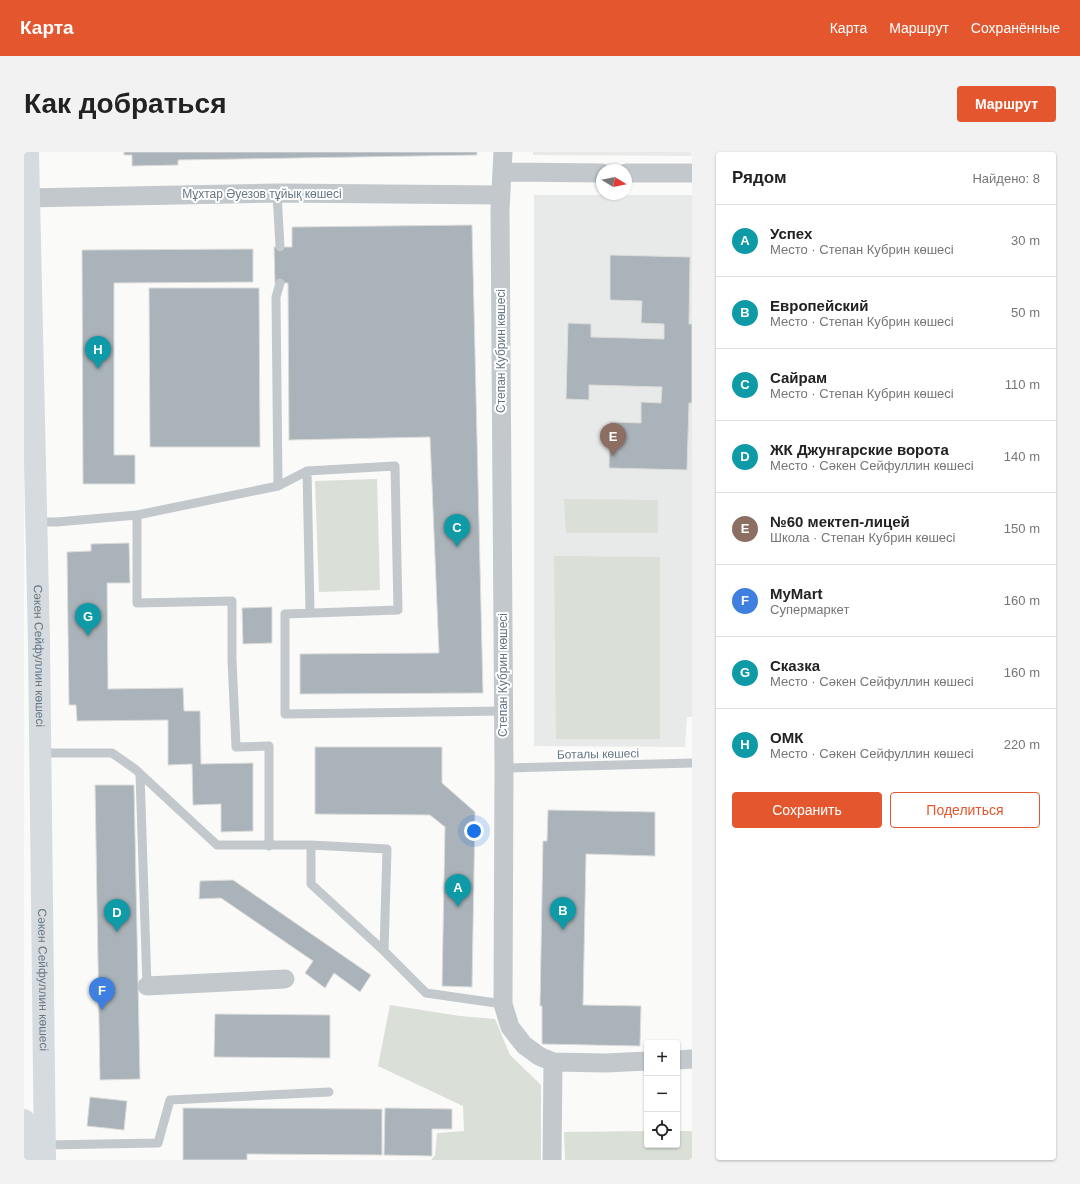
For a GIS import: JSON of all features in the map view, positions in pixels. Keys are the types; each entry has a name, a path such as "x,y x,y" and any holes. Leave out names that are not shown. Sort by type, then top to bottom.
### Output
{"main road":[{"name":"Сәкен Сейфуллин көшесі","path":"28,152 26,198 37,522 45,1153"},
{"path":"24,1120 25,1160"}],"street":[{"name":"Степан Кубрин көшесі","path":"503,152 500,195 504,768 503,1004 510,1027 524,1045 539,1056 553,1062 644,1061"},
{"path":"502,172 596,173"},
{"path":"632,173 692,173"},
{"name":"Мұхтар Әуезов тұйық көшесі","path":"26,198 277,193 500,195"},
{"path":"147,986 285,979"},
{"path":"680,1060 692,1059"},
{"path":"552,1160 553,1062"}],"lane":[{"path":"277,193 280,247"},
{"path":"278,486 276,297 280,283"},
{"path":"37,522 57,522 137,515 278,486 307,471 395,466 398,610 285,614 285,714 503,711"},
{"path":"307,471 310,613"},
{"path":"137,515 137,603 232,601 232,660 236,747 269,746 269,846"},
{"path":"40,753 112,753 140,774 217,845 311,845 387,849 384,951"},
{"name":"Боталы көшесі","path":"504,768 692,763"},
{"path":"140,774 147,986"},
{"path":"311,845 311,884 384,951 426,993 503,1004"},
{"path":"45,1153 158,1143 170,1100 329,1092"}],"shaded area":[{"path":"533,152 692,152 692,156 533,155"},
{"path":"534,195 596,195 596,200 632,200 632,195 692,195 692,717 687,717 685,747 534,746"},
{"path":"377,479 380,590 319,592 315,481"},
{"path":"564,499 658,500 658,533 566,533"},
{"path":"554,556 660,557 660,739 556,739"},
{"path":"390,1005 460,1016 495,1019 510,1055 541,1085 541,1160 431,1160 435,1155 437,1133 464,1131 463,1106 378,1066"},
{"path":"644,1131 644,1148 680,1148 680,1131 692,1131 692,1160 565,1160 564,1132"}],"building":[{"path":"124,152 477,152 477,155 178,160 178,165 132,166 132,155 124,155"},
{"path":"472,225 483,693 300,694 300,654 439,653 430,437 289,440 288,283 275,283 274,247 292,247 292,227"},
{"path":"253,249 253,282 114,283 114,455 135,455 135,484 83,484 82,250"},
{"path":"610,255 690,257 689,324 692,324 692,403 689,403 687,470 609,468 610,422 641,423 641,402 661,403 662,387 589,385 589,400 566,399 568,323 591,324 591,337 664,339 664,324 641,323 642,301 610,300"},
{"path":"149,288 259,288 260,447 150,447"},
{"path":"129,543 130,583 107,583 108,689 183,688 184,711 200,711 201,764 253,763 253,831 221,832 221,804 193,805 192,764 168,765 168,720 77,721 76,705 69,705 67,552 91,551 91,544"},
{"path":"272,607 272,643 243,644 242,608"},
{"path":"315,747 442,747 442,783 475,812 472,987 442,986 445,827 430,815 315,814"},
{"path":"95,785 134,785 140,1079 100,1080"},
{"path":"548,810 655,812 655,856 586,854 583,1005 641,1006 640,1046 542,1044 542,1006 540,1006 543,841 547,841"},
{"path":"233,880 371,975 360,992 334,973 325,988 305,973 313,961 221,898 199,899 200,881"},
{"path":"215,1014 330,1015 330,1058 214,1057"},
{"path":"90,1097 127,1101 124,1130 87,1126"},
{"path":"183,1108 382,1109 382,1155 247,1154 247,1160 183,1160"},
{"path":"385,1108 452,1109 452,1129 432,1129 432,1156 384,1155"}],"place":[{"name":"ОМК","path":"98,369"},
{"name":"№60 мектеп-лицей","path":"613,456"},
{"name":"Сайрам","path":"457,547"},
{"name":"Сказка","path":"88,636"},
{"name":"Успех","path":"458,907"},
{"name":"Европейский","path":"563,930"},
{"name":"ЖК Джунгарские ворота","path":"117,932"},
{"name":"MyMart","path":"102,1010"}]}
